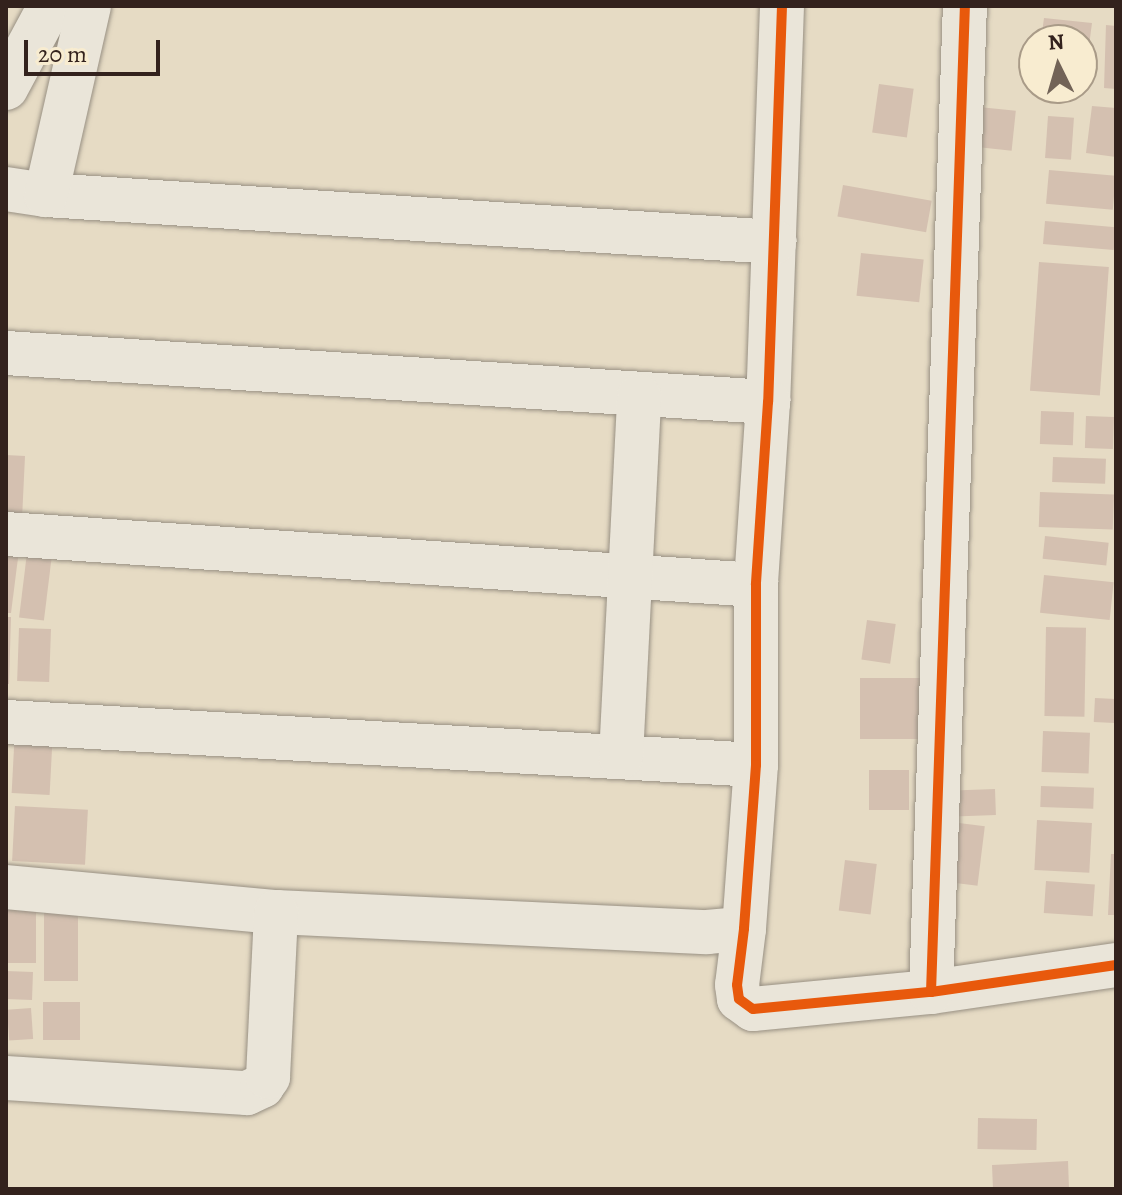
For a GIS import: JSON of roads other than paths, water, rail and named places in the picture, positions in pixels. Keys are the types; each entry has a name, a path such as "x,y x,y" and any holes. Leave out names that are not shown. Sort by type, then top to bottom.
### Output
{"street":[{"path":"6,88 50,6"},
{"path":"89,6 26,192 774,242"},
{"path":"782,6 768,402 756,585 756,765 737,985 739,999 753,1009 931,992 1116,965"},
{"path":"931,992 965,6"},
{"path":"6,353 768,402"},
{"path":"621,757 639,396"},
{"path":"6,534 756,585"},
{"path":"6,722 756,765"},
{"path":"6,887 276,912 707,932 744,929"},
{"path":"6,1078 247,1093 262,1086 268,1077 276,912"}]}
